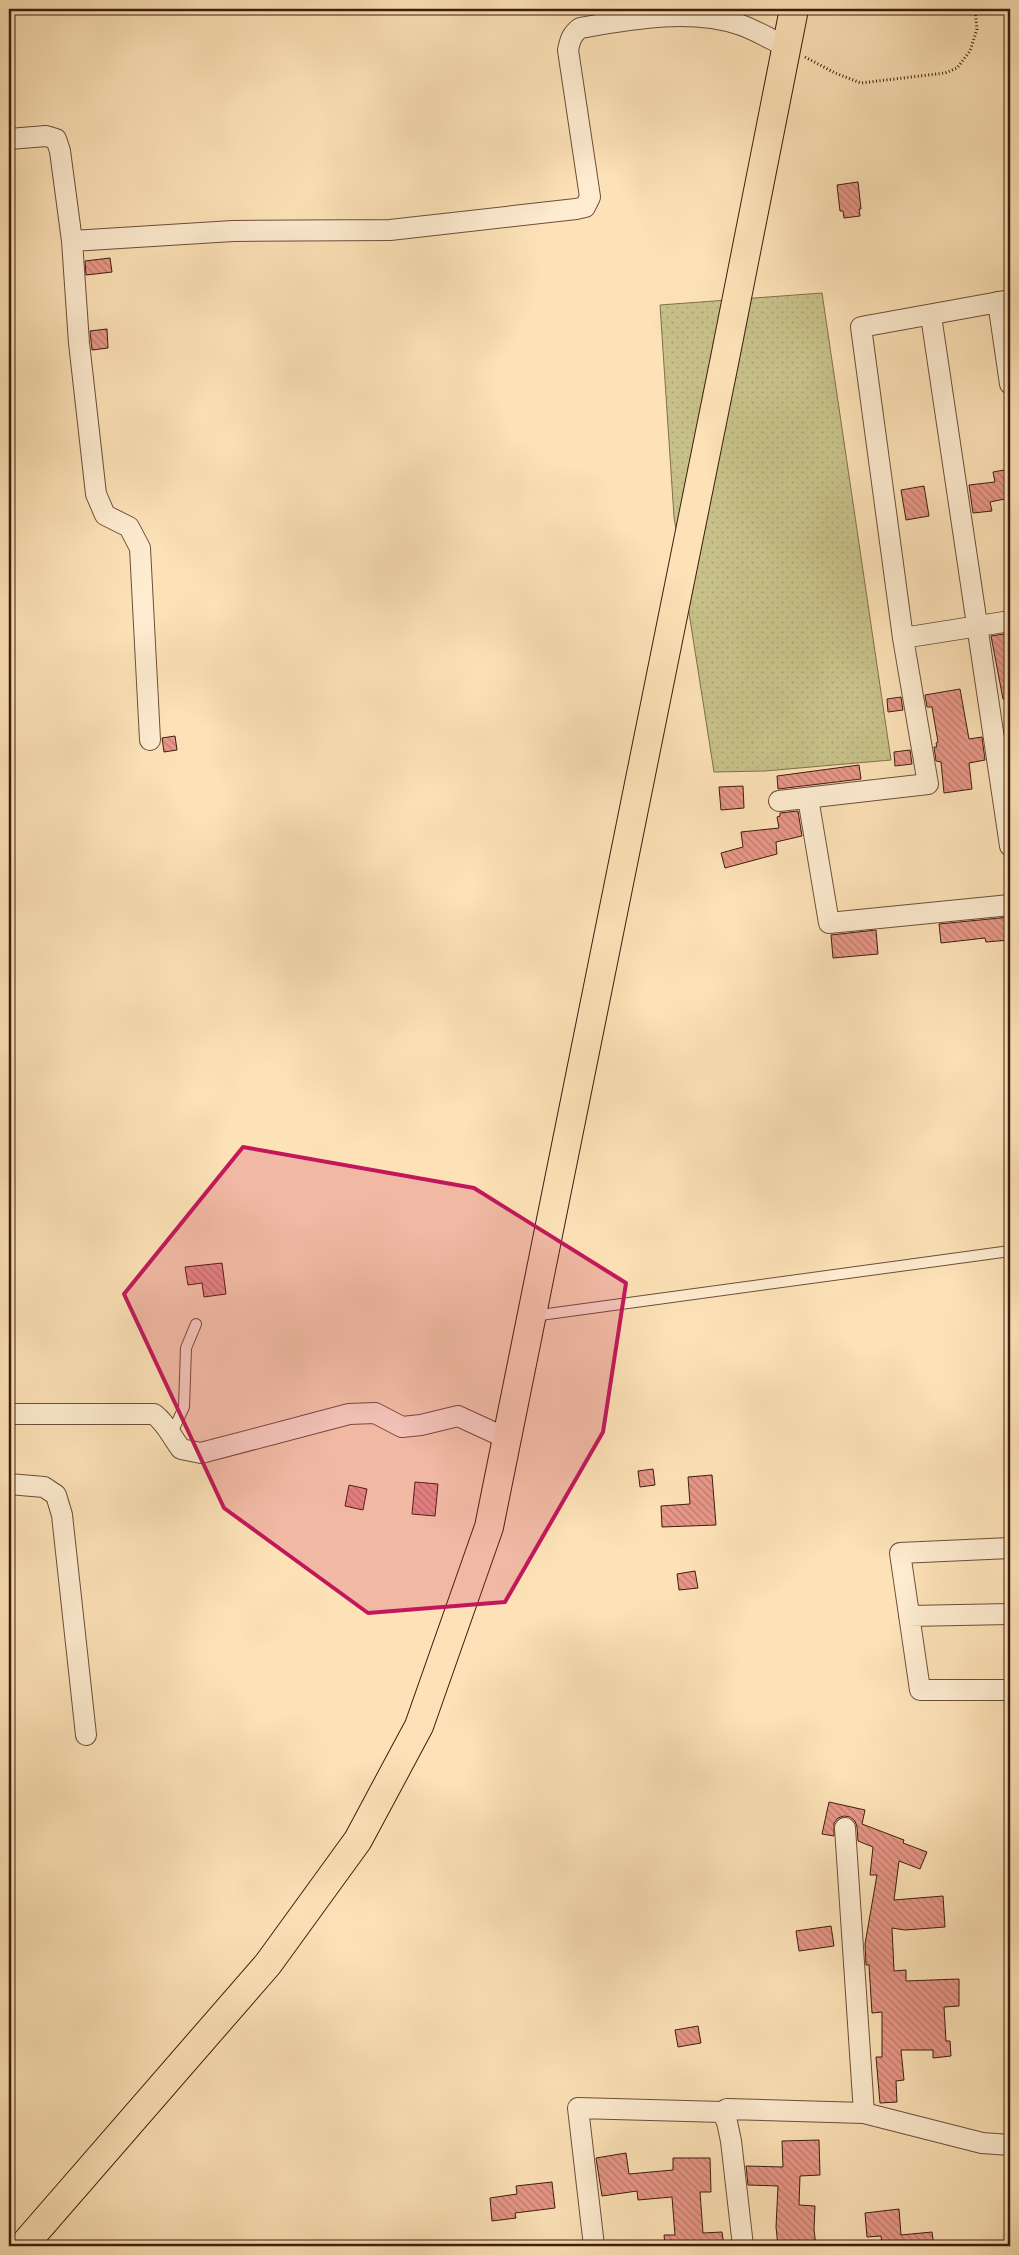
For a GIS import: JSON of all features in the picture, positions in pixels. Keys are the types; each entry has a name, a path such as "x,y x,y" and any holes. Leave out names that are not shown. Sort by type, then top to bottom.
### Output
{"main road":[{"path":"23,2246 268,1964 358,1840 419,1726 489,1527 533,1316 794,9"}],"street":[{"path":"72,241 233,231 390,230 576,209 588,204 590,198 568,50 570,40 580,28 646,18 696,16 741,25 787,48"},
{"path":"9,139 46,136 56,139 60,151 72,241 79,343 96,494 105,515 129,527 140,548 150,740"},
{"path":"779,801 928,784 903,638 862,327 931,316 1004,301 1010,384"},
{"path":"931,316 1010,846"},
{"path":"903,638 1010,622"},
{"path":"808,798 829,923 1010,905"},
{"path":"9,1414 154,1414 164,1421 171,1436 181,1450 201,1453 349,1414 375,1414 402,1426 420,1426 458,1416 508,1439"},
{"path":"9,1484 44,1487 56,1495 62,1515 86,1735"},
{"path":"1010,1548 900,1553 920,1690 1010,1690"},
{"path":"909,1616 1010,1614"},
{"path":"845,1828 864,2113"},
{"path":"594,2246 578,2108 722,2112 727,2109 864,2113 982,2143 1010,2145"},
{"path":"722,2112 728,2122 743,2246"}],"lane":[{"path":"533,1316 1010,1251"},
{"path":"171,1436 184,1407 186,1348 196,1324"}],"path":[{"path":"787,48 835,73 861,83 945,73 958,68 970,51 977,29 975,9"}],"highlighted area":[{"path":"243,1147 474,1188 626,1283 603,1432 505,1602 368,1613 224,1508 124,1294"}],"shaded area":[{"path":"822,293 891,760 765,771 714,772 674,517 660,305"}],"building":[{"path":"858,182 860,216 844,218 843,211 840,211 837,185"},
{"path":"110,258 112,272 86,275 85,261"},
{"path":"107,329 108,348 92,350 90,331"},
{"path":"1010,469 1010,498 990,502 992,511 973,513 969,485 995,482 993,472"},
{"path":"924,486 929,516 906,520 901,490"},
{"path":"1010,633 1010,698 1003,699 991,636"},
{"path":"960,689 969,739 982,737 985,760 969,763 972,789 944,793 941,762 936,761 934,747 937,747 936,743 938,742 932,707 927,707 925,695"},
{"path":"901,697 903,710 888,712 887,699"},
{"path":"175,736 177,750 164,752 162,738"},
{"path":"910,750 912,764 895,766 894,752"},
{"path":"859,765 861,779 778,789 777,776"},
{"path":"743,786 744,808 721,810 719,787"},
{"path":"798,811 802,836 776,842 777,854 725,868 721,853 743,847 741,832 779,828 777,817 780,816 780,813"},
{"path":"1010,917 1010,940 986,942 985,938 941,943 939,924"},
{"path":"876,930 878,954 833,958 831,935"},
{"path":"222,1263 226,1294 204,1297 202,1283 188,1285 185,1267"},
{"path":"653,1469 655,1485 640,1487 638,1471"},
{"path":"712,1475 716,1525 662,1527 661,1506 690,1504 688,1477"},
{"path":"415,1482 438,1484 435,1516 412,1514"},
{"path":"349,1485 367,1489 363,1510 345,1506"},
{"path":"695,1571 698,1588 679,1590 677,1574"},
{"path":"829,1802 865,1810 862,1824 904,1840 903,1843 927,1852 920,1869 899,1861 894,1900 943,1896 945,1927 905,1930 892,1928 894,1971 906,1970 906,1981 959,1979 959,2006 944,2007 946,2041 950,2041 951,2056 933,2058 933,2050 901,2050 904,2080 896,2081 897,2102 880,2103 876,2057 882,2057 882,2012 872,2013 869,1965 866,1965 865,1944 877,1875 870,1875 873,1847 858,1841 855,1821 850,1817 838,1818 834,1823 834,1836 822,1834"},
{"path":"831,1926 834,1946 799,1951 796,1931"},
{"path":"698,2026 701,2043 678,2047 675,2030"},
{"path":"819,2140 820,2175 800,2176 799,2205 815,2206 814,2230 816,2246 778,2246 776,2227 778,2186 748,2185 746,2166 783,2167 782,2141"},
{"path":"626,2153 629,2174 673,2170 673,2158 710,2158 711,2192 700,2192 703,2233 722,2232 724,2246 665,2246 664,2235 675,2235 672,2197 638,2200 637,2191 602,2196 596,2158"},
{"path":"552,2182 555,2208 515,2213 516,2218 492,2221 490,2198 517,2194 516,2186"},
{"path":"899,2209 901,2235 932,2232 934,2246 891,2246 890,2243 882,2244 881,2236 867,2237 865,2213"}]}
